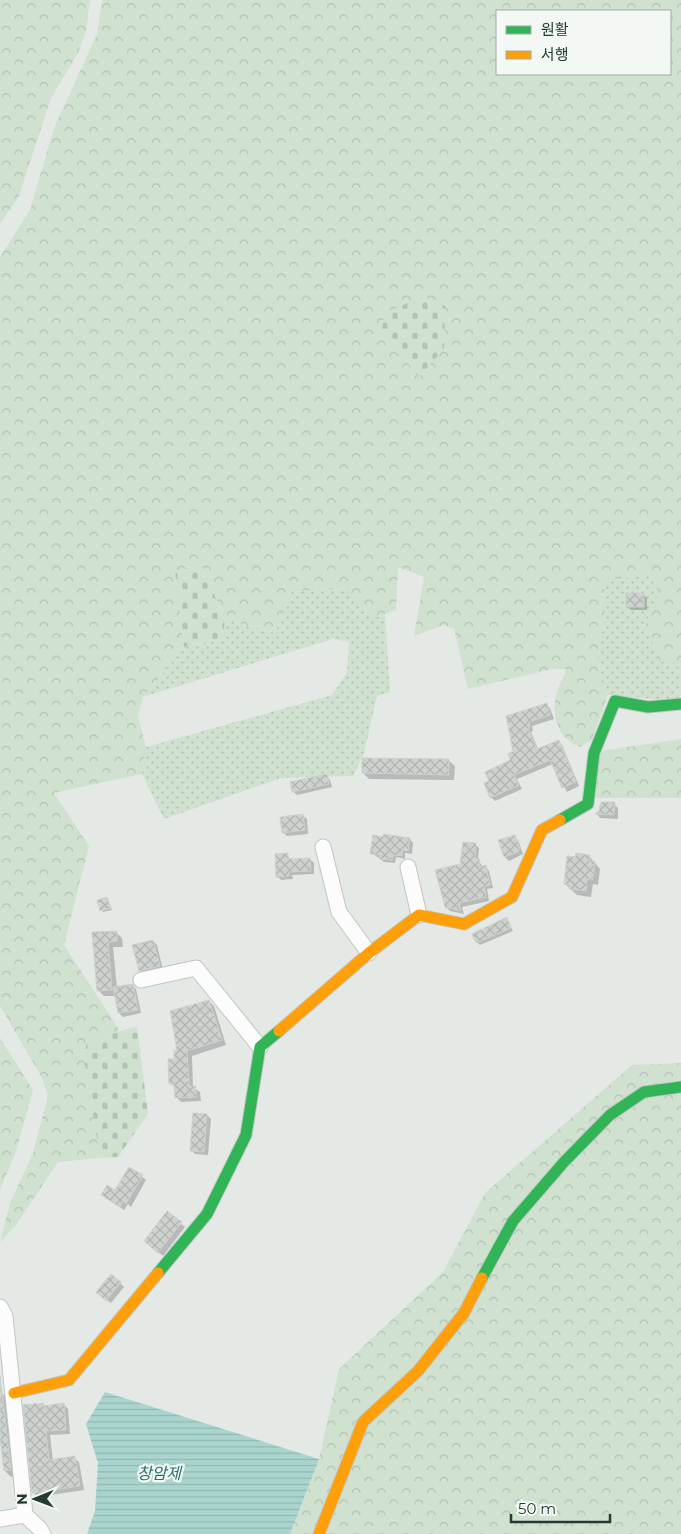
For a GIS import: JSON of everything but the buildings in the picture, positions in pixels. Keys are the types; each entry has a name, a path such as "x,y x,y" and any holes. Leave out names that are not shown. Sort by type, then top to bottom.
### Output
{"street":[{"path":"14,1392 70,1380 207,1214 246,1135 260,1046 369,952 419,915 464,924 512,897 542,830 588,804 594,753 615,701 648,707 681,704"},
{"path":"323,847 339,912 369,952"},
{"path":"408,868 419,915"},
{"path":"141,980 196,968 260,1046"},
{"path":"319,1534 363,1422 418,1371 464,1313 514,1221 564,1162 610,1115 644,1092 681,1087"},
{"path":"0,1307 5,1316 25,1515 40,1528 43,1534"},
{"path":"0,1519 25,1515"}],"green space":[{"path":"0,0 90,0 86,32 78,53 51,98 19,196 0,224"},
{"path":"102,0 681,0 681,662 678,667 660,661 645,625 659,593 650,576 604,580 605,618 597,661 608,695 592,740 580,747 567,739 558,726 556,719 556,695 566,669 553,669 468,689 454,629 444,625 414,636 424,577 398,567 396,610 373,618 348,588 291,592 275,633 225,619 201,565 175,571 184,647 143,697 138,716 146,747 142,774 54,793 89,846 64,945 120,1031 87,1042 84,1058 100,1158 58,1162 16,1225 0,1242 10,1203 33,1153 48,1096 41,1076 0,1006 0,257 30,210 54,128 97,34"},
{"path":"432,298 445,306 444,349 419,377 381,330 385,313 414,300"},
{"path":"201,565 225,619 223,640 184,647 175,571"},
{"path":"650,576 660,593 678,667 681,662 681,695 675,701 608,695 597,661 604,621 604,579"},
{"path":"348,588 373,618 385,614 390,692 377,696 364,753 353,776 281,778 164,819 142,774 146,747 332,695 347,672 349,642 333,639 143,697 184,647 223,640 225,619 275,633 291,592"},
{"path":"681,739 681,798 592,798 601,751"},
{"path":"137,1026 148,1114 118,1157 100,1158 84,1058 87,1042"},
{"path":"0,1038 33,1090 15,1155 0,1189"},
{"path":"681,1063 681,1534 290,1534 319,1459 339,1369 443,1272 485,1193 632,1065"}],"water":[{"name":"창암제","path":"105,1392 319,1459 290,1534 87,1534 95,1511 98,1463 86,1424"}],"traffic: fast":[{"path":"560,820 588,804 594,753 615,701 648,707 681,704"},
{"path":"158,1273 207,1214 246,1135 260,1047 279,1031"},
{"path":"482,1278 513,1221 564,1162 610,1115 644,1092 681,1087"}],"traffic: slow":[{"path":"279,1031 369,953 419,915 464,924 512,897 542,830 560,820"},
{"path":"14,1393 69,1380 158,1273"},
{"path":"319,1534 363,1422 418,1371 464,1313 482,1278"}]}
